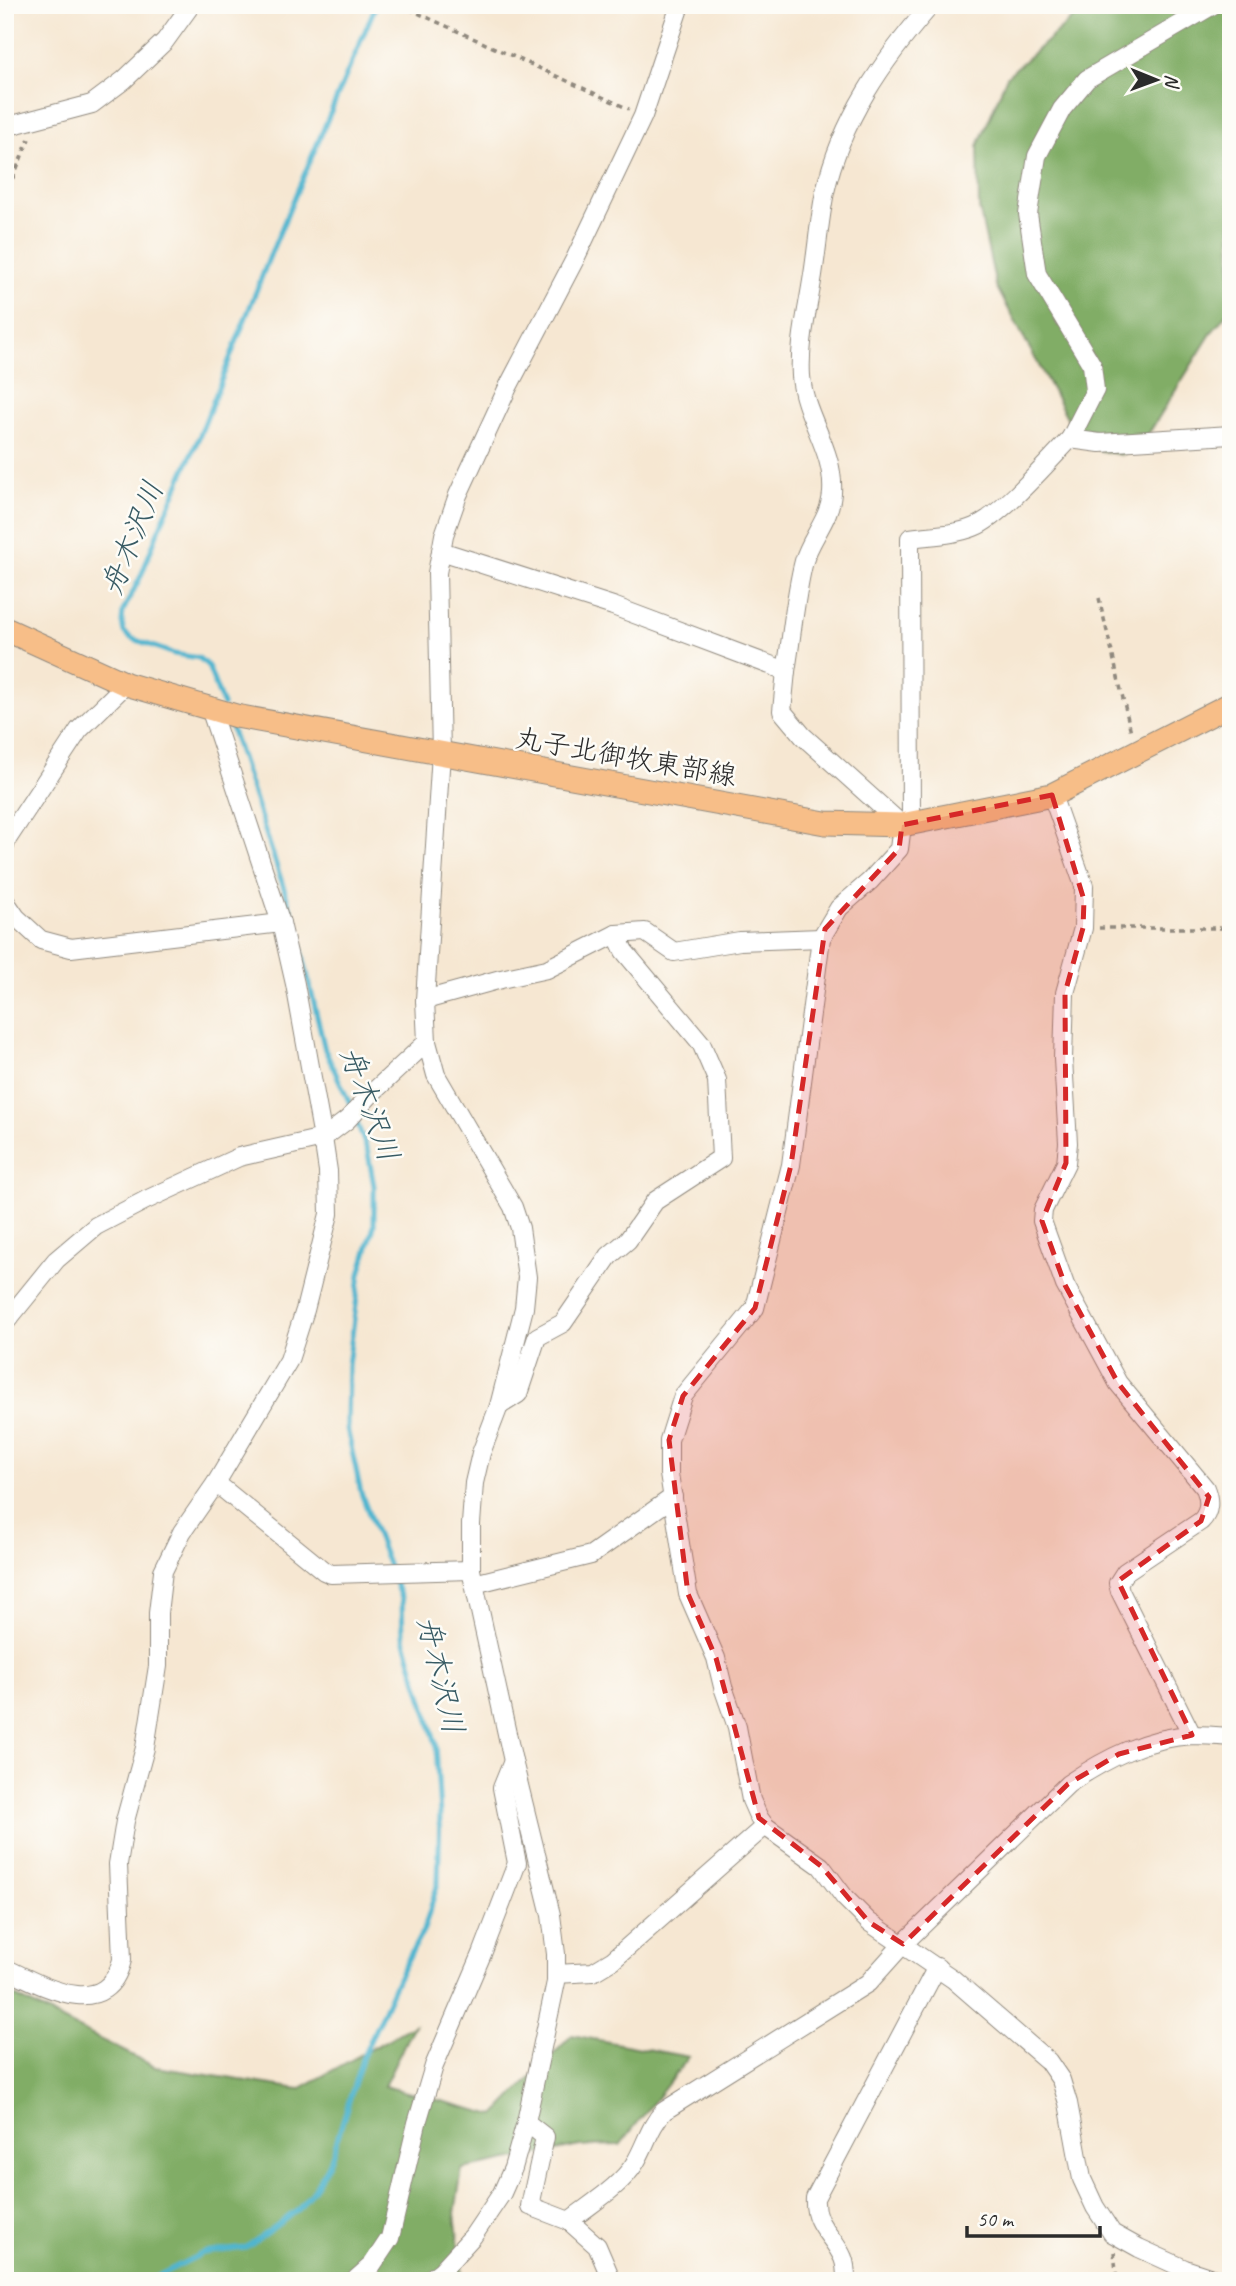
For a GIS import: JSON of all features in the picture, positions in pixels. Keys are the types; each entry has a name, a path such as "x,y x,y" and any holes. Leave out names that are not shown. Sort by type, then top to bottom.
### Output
{"main road":[{"name":"丸子北御牧東部線","path":"5,629 126,684 236,716 825,823 907,825 1052,795 1231,704"}],"street":[{"path":"5,127 36,121 92,104 124,80 165,41 191,5"},
{"path":"428,2281 441,2271 473,2236 502,2193 513,2168 548,2024 556,1974 551,1915 513,1761 473,1577 471,1524 474,1483 481,1452 499,1406 524,1308 527,1277 520,1228 513,1207 436,1075 428,1042 425,1000 441,753 436,573 444,535 458,495 508,387 575,259 643,116 680,5"},
{"path":"907,825 803,736 782,711 804,560 828,513 832,493 831,470 824,442 807,403 801,377 801,336 825,193 836,151 862,95 904,36 931,5"},
{"path":"1213,5 1087,79 1062,109 1037,156 1028,214 1037,274 1092,365 1094,390 1070,439 995,514 978,526 958,532 910,538 907,825 899,849 870,881 839,908 821,938 790,1166 755,1308 683,1396 669,1440 670,1474 688,1594 716,1658 737,1727 751,1800 759,1818 765,1826 821,1866 845,1898 869,1922 953,1979 1048,2061 1061,2080 1068,2103 1082,2179 1095,2207 1112,2233 1185,2269 1221,2281"},
{"path":"1070,439 1100,443 1231,435"},
{"path":"441,551 613,606 786,671"},
{"path":"5,846 79,730 126,684"},
{"path":"5,1968 68,1994 87,1996 104,1991 118,1973 122,1960 118,1864 125,1821 145,1748 158,1666 158,1613 163,1571 182,1532 216,1483 289,1360 305,1310 329,1214 328,1171 323,1138 281,923 210,708"},
{"path":"1052,795 1084,886 1083,928 1065,993 1063,1059 1068,1143 1066,1163 1043,1210 1042,1221 1065,1285 1118,1383 1209,1497 1206,1516 1201,1521 1125,1572 1118,1583 1192,1735"},
{"path":"5,901 16,917 41,940 71,948 281,923"},
{"path":"425,1000 501,978 547,969 616,934 645,932 674,951 740,941 821,938"},
{"path":"499,1406 518,1394 537,1337 563,1323 609,1256 628,1240 655,1201 721,1158 717,1080 701,1043 624,951 616,934"},
{"path":"5,1323 56,1260 96,1226 239,1157 323,1138 347,1120 372,1093 428,1042"},
{"path":"216,1483 331,1574 473,1577 591,1555 673,1497"},
{"path":"569,2221 622,2180 635,2162 653,2124 664,2110 868,1983 903,1944 1068,1784 1094,1766 1152,1743 1192,1735 1231,1737"},
{"path":"354,2281 372,2266 390,2238 417,2123 434,2066 517,1863 502,1788 513,1761"},
{"path":"556,1974 593,1972 613,1960 765,1826"},
{"path":"846,2281 844,2259 819,2221 814,2210 815,2198 937,1967"},
{"path":"526,2122 545,2137 530,2206 569,2221 597,2246 612,2281"}],"path":[{"path":"400,5 643,116"},
{"path":"5,197 36,121"},
{"path":"1099,598 1135,752"},
{"path":"1083,928 1231,928"},
{"path":"1112,2233 1117,2281"}],"highlighted area":[{"path":"1052,795 1084,900 1083,928 1065,993 1066,1163 1042,1221 1065,1285 1118,1383 1209,1497 1201,1521 1118,1581 1192,1735 1119,1754 1068,1784 903,1944 869,1922 821,1866 759,1818 716,1658 688,1594 669,1440 683,1396 755,1308 791,1165 825,929 899,849 902,825"}],"green space":[{"path":"1088,5 1231,5 1231,308 1212,332 1149,433 1121,455 1098,450 1075,432 996,286 979,208 978,146 1007,76"},
{"path":"5,1991 155,2067 299,2089 414,2025 384,2086 495,2115 572,2035 689,2057 620,2145 581,2146 462,2169 455,2213 463,2281 5,2281"}],"waterway":[{"name":"舟木沢川","path":"223,705 208,666 199,658 174,654 131,638 124,632 123,611 141,576 200,435 271,253 376,5"},
{"name":"舟木沢川","path":"229,721 295,922 325,1050 352,1108"},
{"name":"舟木沢川","path":"148,2281 203,2253 245,2248 298,2210 317,2184 331,2159 362,2059 398,1978 424,1929 438,1883 440,1815 436,1744 403,1635 402,1601 361,1493 347,1428 348,1365 360,1274 374,1226 374,1186 368,1153 355,1117"}]}
